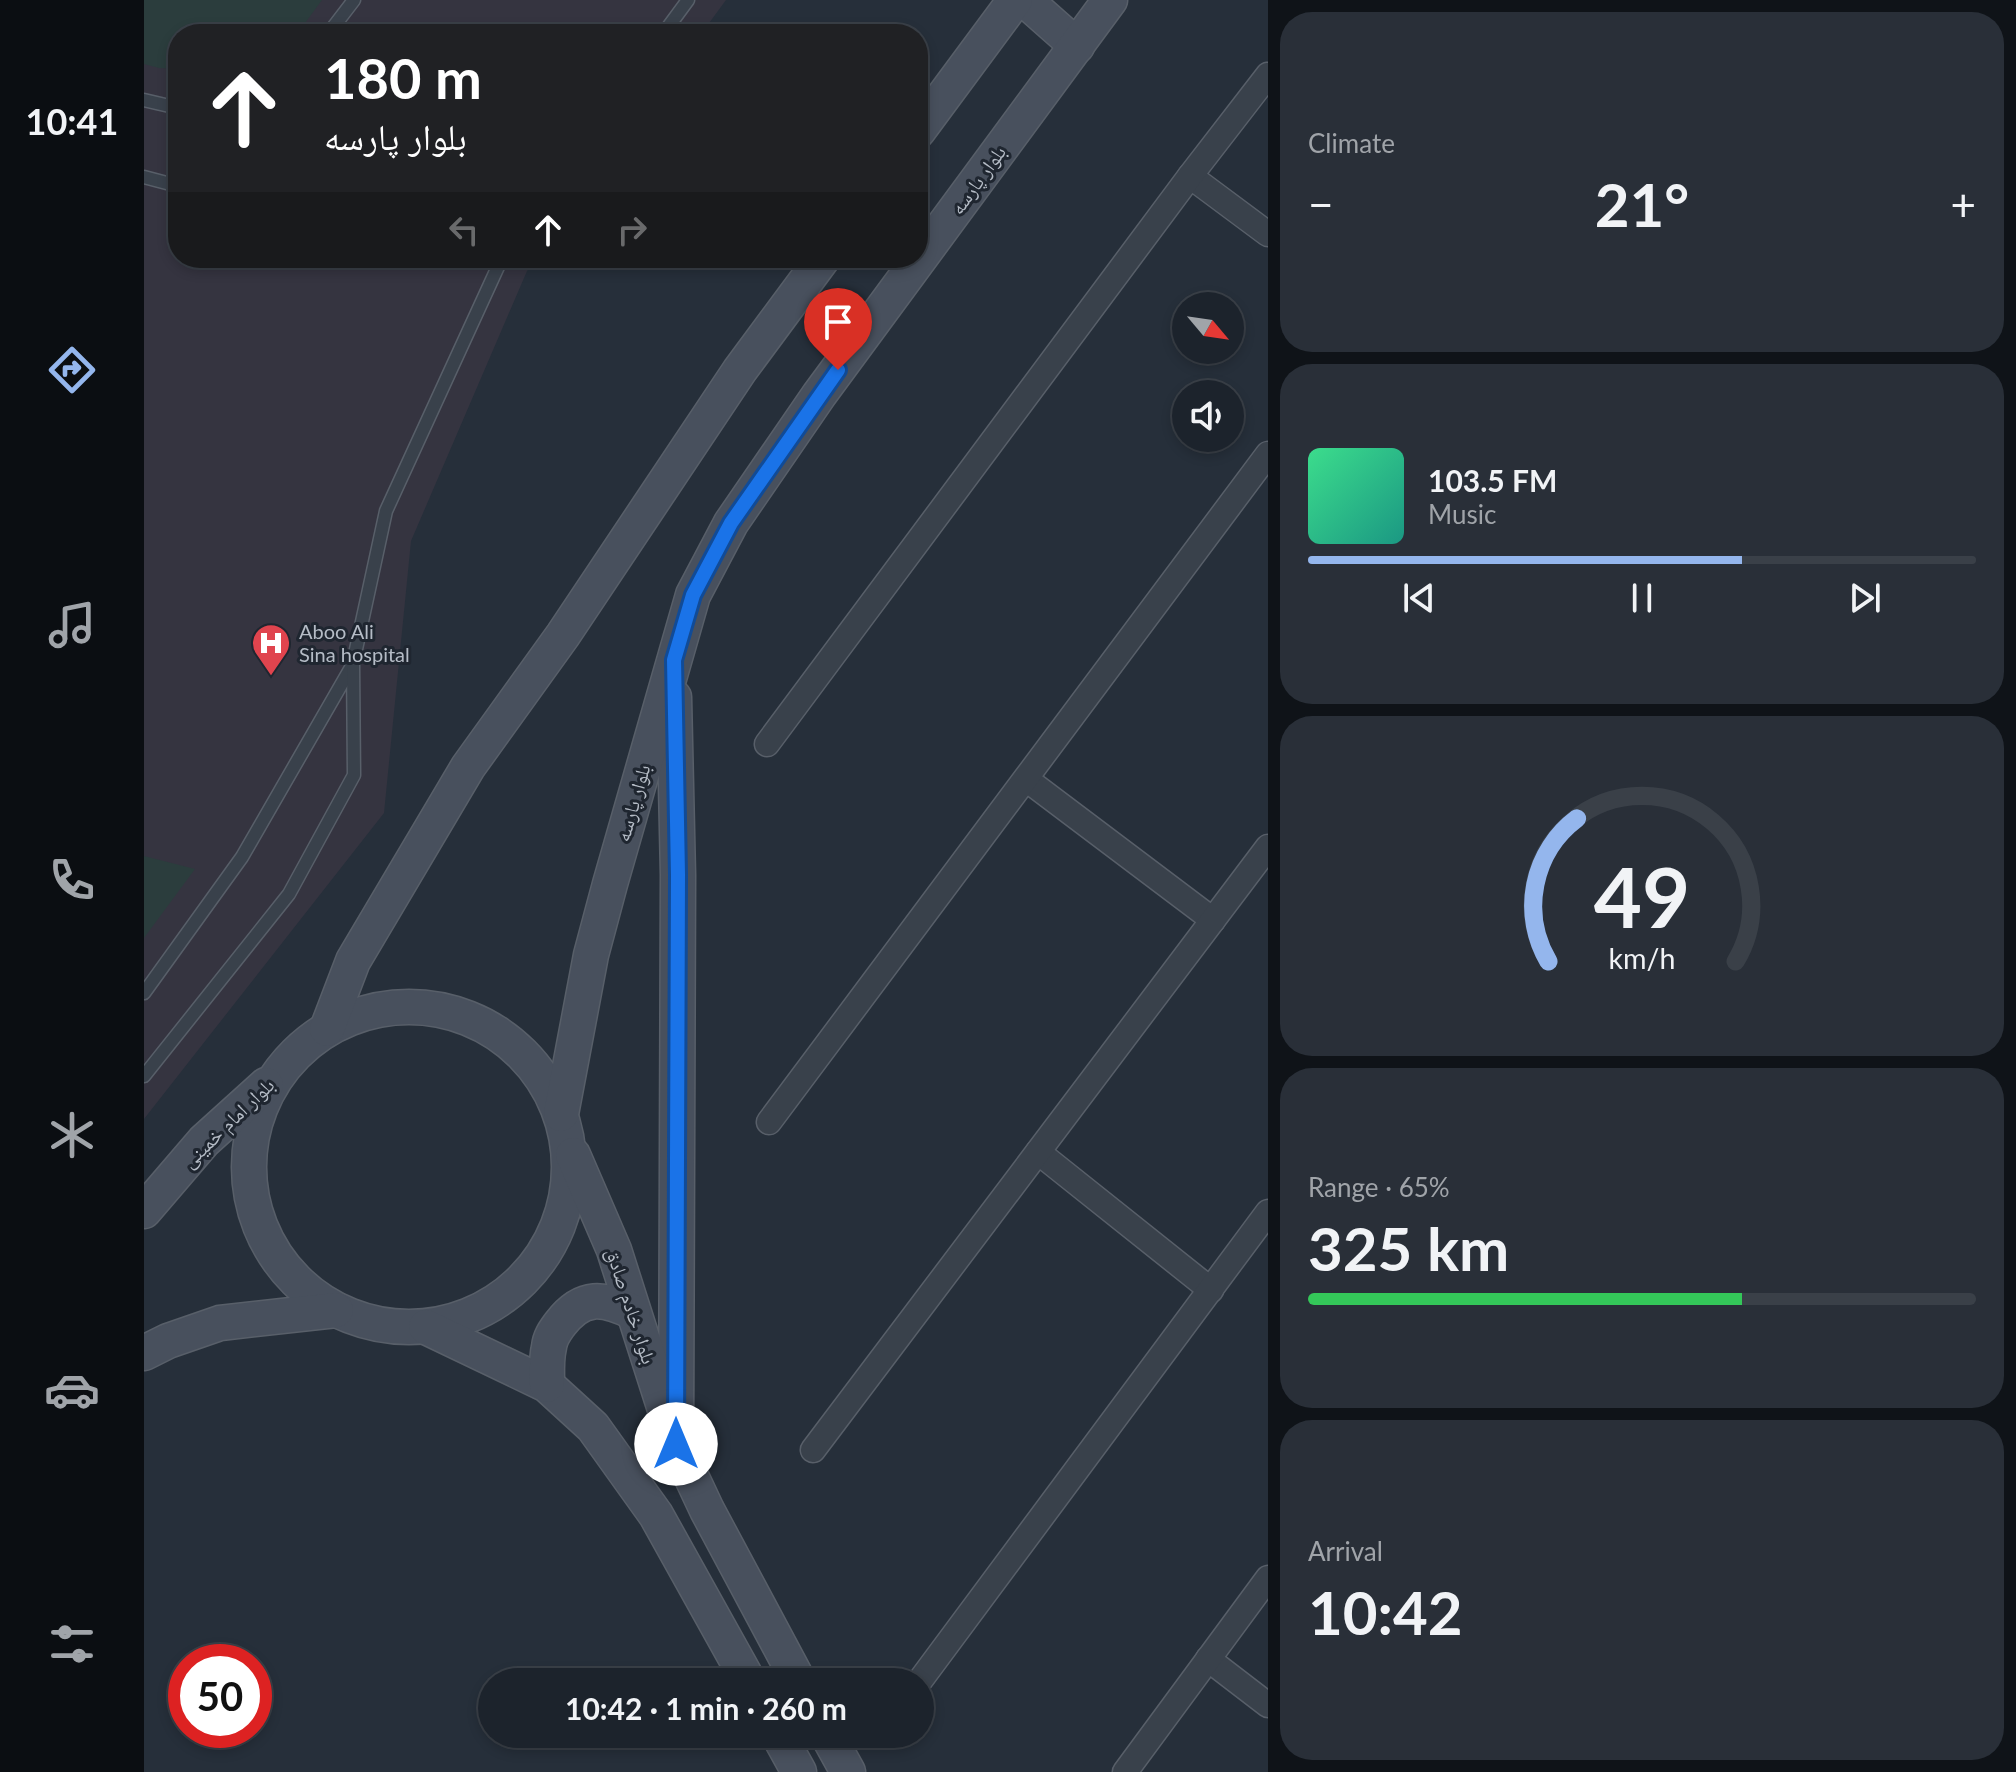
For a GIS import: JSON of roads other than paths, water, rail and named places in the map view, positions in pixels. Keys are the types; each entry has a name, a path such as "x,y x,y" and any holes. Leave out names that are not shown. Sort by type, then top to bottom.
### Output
{"main road":[{"path":"928,117 1015,0"},
{"path":"1025,0 1077,46"},
{"name":"بلوار پارسه","path":"928,248 1110,0"},
{"path":"741,1668 656,1515 593,1427 547,1385 426,1327 395,1327 364,1322 336,1310 310,1293 288,1272 270,1247 257,1218 250,1188 249,1157 254,1126 265,1097 281,1071 302,1048 327,1029 353,961 468,767 563,635 740,370 816,268"},
{"name":"بلوار پارسه","path":"426,1327 457,1320 487,1308 513,1289 535,1266 553,1239 564,1209 570,1177 565,1130 591,955 693,595 731,523 819,395 913,268"},
{"path":"674,660 678,875 676,1444"},
{"name":"بلوار خادم صادق","path":"327,1029 355,1016 385,1008 416,1006 448,1010 477,1021 505,1037 529,1059 548,1085 614,1250 676,1444 707,1510 792,1668"},
{"name":"بلوار امام خمینی","path":"144,1211 204,1141 281,1071"},
{"path":"547,1385 548,1348 552,1335 569,1312 588,1301 611,1302 633,1312"},
{"path":"144,1353 220,1323 336,1310"},
{"path":"786,1748 799,1772"},
{"path":"835,1748 848,1772"}],"street":[{"path":"767,744 1268,75"},
{"path":"1190,176 1268,234"},
{"path":"769,1122 1268,454"},
{"path":"1026,779 1213,920"},
{"path":"813,1450 1268,847"},
{"path":"1038,1152 1211,1290"},
{"path":"929,1668 1268,1212"},
{"path":"1125,1772 1268,1578"},
{"path":"1208,1659 1268,1705"}],"lane":[{"path":"336,24 354,0"},
{"path":"670,24 688,0"},
{"path":"144,100 168,106"},
{"path":"144,177 168,183"},
{"path":"144,1076 289,894 354,775 353,663 386,511 497,268"},
{"path":"144,993 242,857 353,663"}],"place":[{"name":"Aboo Ali Sina hospital","path":"271,677"}]}
